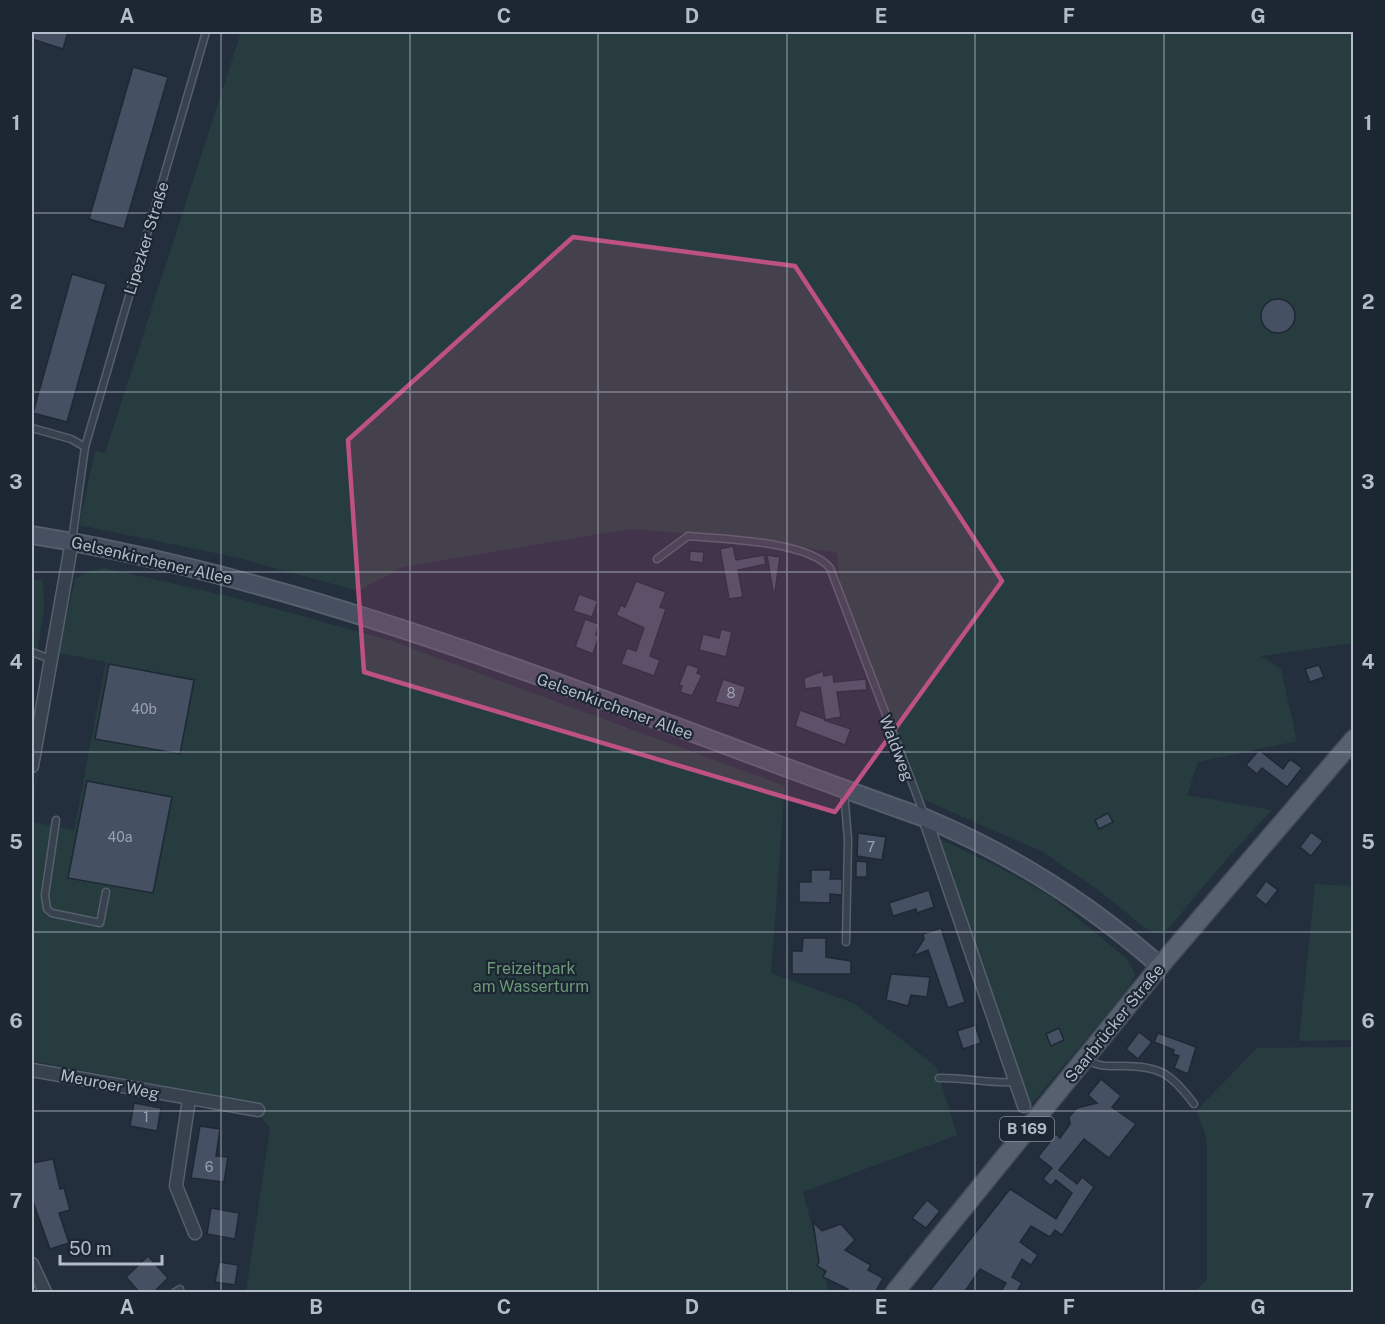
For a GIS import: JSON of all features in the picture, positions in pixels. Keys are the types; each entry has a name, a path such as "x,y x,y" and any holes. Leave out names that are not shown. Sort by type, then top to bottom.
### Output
{"main road":[{"name":"Gelsenkirchener Allee","path":"32,535 72,541 233,579 358,615 926,818 1000,852 1061,889 1160,966"},
{"name":"Saarbrücker Straße","path":"1338,757 1353,722"},
{"name":"Saarbrücker Straße","path":"895,1293 1160,966 1353,739"}],"street":[{"path":"32,766 72,541"},
{"name":"Waldweg","path":"926,818 1024,1106"},
{"name":"Meuroer Weg","path":"32,1070 258,1110"},
{"path":"189,1099 176,1186 195,1233"},
{"path":"32,1264 45,1293"}],"lane":[{"name":"Lipezker Straße","path":"72,541 86,447 207,32"},
{"path":"32,428 71,439 86,447"},
{"name":"Waldweg","path":"657,559 688,536 750,541 811,553 824,561 830,568 908,778 926,818"},
{"path":"32,652 51,659"},
{"path":"844,788 848,840 846,942"},
{"path":"56,820 45,895 47,909 52,913 100,923 106,892"},
{"path":"1085,1058 1098,1066 1130,1065 1159,1069 1182,1087 1194,1104"},
{"path":"939,1078 955,1077 993,1083 1015,1082"}],"highlighted area":[{"path":"573,237 795,266 1002,581 835,812 364,672 348,440"}],"green space":[{"path":"241,32 1353,32 1353,643 1261,656 1281,669 1297,741 1198,762 1187,795 1272,810 1229,856 1166,931 1156,933 1145,928 1097,889 1041,851 920,798 841,590 837,553 754,539 629,529 403,567 358,591 239,558 79,525 95,451 105,453"},
{"name":"Freizeitpark am Wasserturm","path":"105,568 236,598 389,640 785,786 771,973 853,1003 936,1066 957,1135 803,1192 829,1292 246,1292 270,1128 261,1117 263,1104 32,1061 32,822 74,830 106,662 60,653 32,808 32,800 61,640 75,579 90,571","holes":["109,664 193,679 179,754 95,738","87,781 171,797 153,893 69,877"]},
{"path":"32,579 43,581 44,609 32,682"},
{"path":"939,839 999,867 1053,898 1127,959 1135,974 1130,986 1029,1107"},
{"path":"1315,884 1353,886 1353,1040 1299,1041"},
{"path":"1353,1047 1353,1292 1195,1292 1207,1279 1207,1145 1196,1111 1257,1048"}],"building":[{"path":"32,32 68,32 63,49 32,39"},
{"path":"133,67 168,77 124,229 89,219"},
{"path":"72,274 106,284 67,422 33,413"},
{"path":"1278,299 1290,304 1295,316 1290,328 1278,333 1266,328 1261,316 1266,304"},
{"path":"733,546 736,560 764,555 766,564 738,570 743,597 729,599 720,549"},
{"path":"690,551 704,552 703,563 689,561"},
{"path":"767,555 780,557 775,592 773,592"},
{"path":"636,581 666,592 660,607 666,609 650,656 660,660 654,676 621,664 627,648 636,651 644,628 616,615 621,605 625,607"},
{"path":"579,594 598,601 592,617 573,611"},
{"path":"585,619 599,624 596,635 599,636 593,654 575,647"},
{"path":"721,629 732,632 726,657 699,650 703,634 719,638"},
{"path":"109,664 194,680 180,754 95,739"},
{"path":"687,664 699,668 697,673 702,675 692,696 680,692 682,686 679,685"},
{"path":"1319,665 1324,677 1310,682 1305,669"},
{"path":"823,671 824,676 833,674 834,682 866,679 867,690 837,692 841,717 824,720 851,729 845,745 795,726 800,710 825,719 820,687 805,689 804,678"},
{"path":"723,679 746,687 739,708 715,702"},
{"path":"1259,750 1283,769 1290,759 1302,768 1287,787 1262,768 1257,774 1246,765"},
{"path":"87,781 172,797 153,893 68,878"},
{"path":"1108,813 1113,822 1099,829 1095,820"},
{"path":"1311,832 1323,841 1311,856 1300,847"},
{"path":"858,833 886,837 882,860 857,856"},
{"path":"856,861 867,862 867,877 856,877"},
{"path":"811,870 831,870 830,879 842,879 842,895 830,894 830,903 799,902 799,882 811,882"},
{"path":"1266,881 1278,890 1266,905 1255,896"},
{"path":"929,890 934,907 917,913 916,909 893,916 889,903"},
{"path":"941,928 965,1002 948,1008 928,950 913,956 924,939 923,934"},
{"path":"803,938 826,938 826,957 851,961 851,974 792,974 792,951 802,951"},
{"path":"891,974 930,977 927,997 911,995 908,1006 886,1000"},
{"path":"975,1025 981,1043 963,1049 957,1031"},
{"path":"1059,1028 1064,1040 1051,1046 1046,1034"},
{"path":"1139,1032 1152,1042 1138,1059 1126,1049"},
{"path":"1158,1033 1196,1047 1188,1074 1174,1068 1179,1056 1173,1054 1174,1050 1154,1042"},
{"path":"1101,1079 1121,1096 1112,1107 1136,1124 1109,1158 1084,1139 1059,1170 1077,1184 1082,1177 1094,1187 1062,1235 1055,1230 1050,1237 1031,1226 1020,1242 1038,1255 1031,1265 1022,1259 1012,1277 1022,1283 1016,1293 1000,1293 1006,1283 980,1269 964,1293 928,1293 1010,1189 1056,1219 1072,1193 1056,1180 1051,1186 1043,1179 1052,1168 1038,1157 1056,1134 1060,1138 1070,1124 1069,1117 1077,1108 1097,1103 1088,1095"},
{"path":"134,1103 161,1108 157,1131 130,1126"},
{"path":"200,1126 220,1129 216,1156 228,1157 224,1182 191,1178"},
{"path":"53,1159 60,1189 64,1188 70,1210 59,1213 69,1243 50,1249 32,1199 32,1163"},
{"path":"927,1200 940,1211 926,1228 912,1218"},
{"path":"211,1208 239,1213 235,1239 207,1234"},
{"path":"813,1222 822,1231 841,1224 855,1240 845,1250 871,1265 868,1270 883,1278 875,1293 846,1293 848,1289 823,1277 826,1271 817,1266 819,1262"},
{"path":"148,1256 168,1278 153,1293 140,1293 126,1277"},
{"path":"219,1262 238,1265 235,1285 215,1282"}]}
